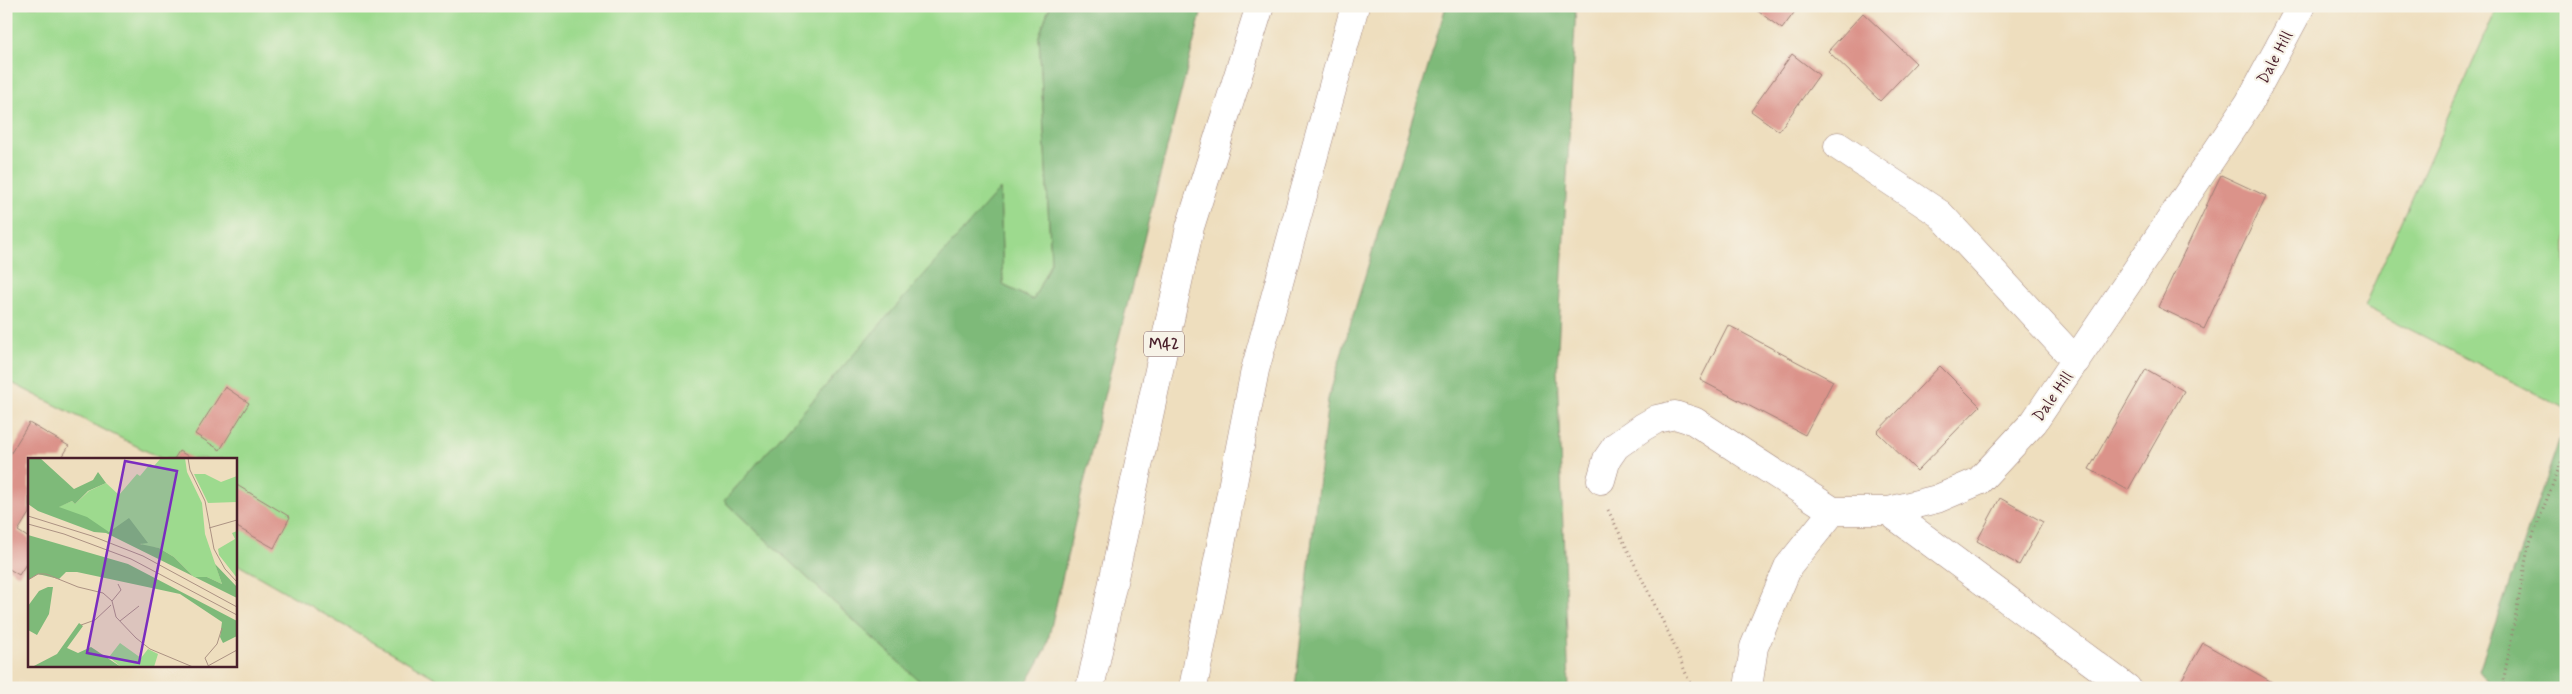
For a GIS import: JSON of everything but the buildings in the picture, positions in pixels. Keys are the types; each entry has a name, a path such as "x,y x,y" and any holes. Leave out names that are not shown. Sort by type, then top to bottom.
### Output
{"main road":[{"name":"M42","path":"1090,688 1190,227 1260,6"},
{"path":"1193,688 1255,370 1355,6"},
{"name":"Dale Hill","path":"1833,511 1888,511 1937,499 1979,481 2034,422 2249,103 2301,6"},
{"path":"1838,146 1940,214 2076,361"},
{"path":"1602,480 1607,460 1616,446 1657,419 1675,415 1694,421 1833,511 1788,567 1754,647 1748,688"},
{"path":"1888,511 2127,688"}],"path":[{"path":"2507,688 2503,682 2528,548 2566,450"},
{"path":"1602,480 1607,508 1671,638 1692,688"}],"green space":[{"path":"6,6 1050,6 1039,36 1051,262 1033,300 1003,285 1000,190 724,501 927,688 453,688 236,564 236,458 160,458 6,380"},
{"path":"1050,6 1203,6 1103,400 1046,649 1024,688 927,688 724,501 1000,189 1003,285 1033,300 1051,262 1039,36"},
{"path":"1446,6 1576,6 1557,368 1569,688 1295,688 1328,399"},
{"path":"2498,6 2566,6 2566,409 2364,306"},
{"path":"2566,421 2566,688 2494,688 2479,670"}]}
